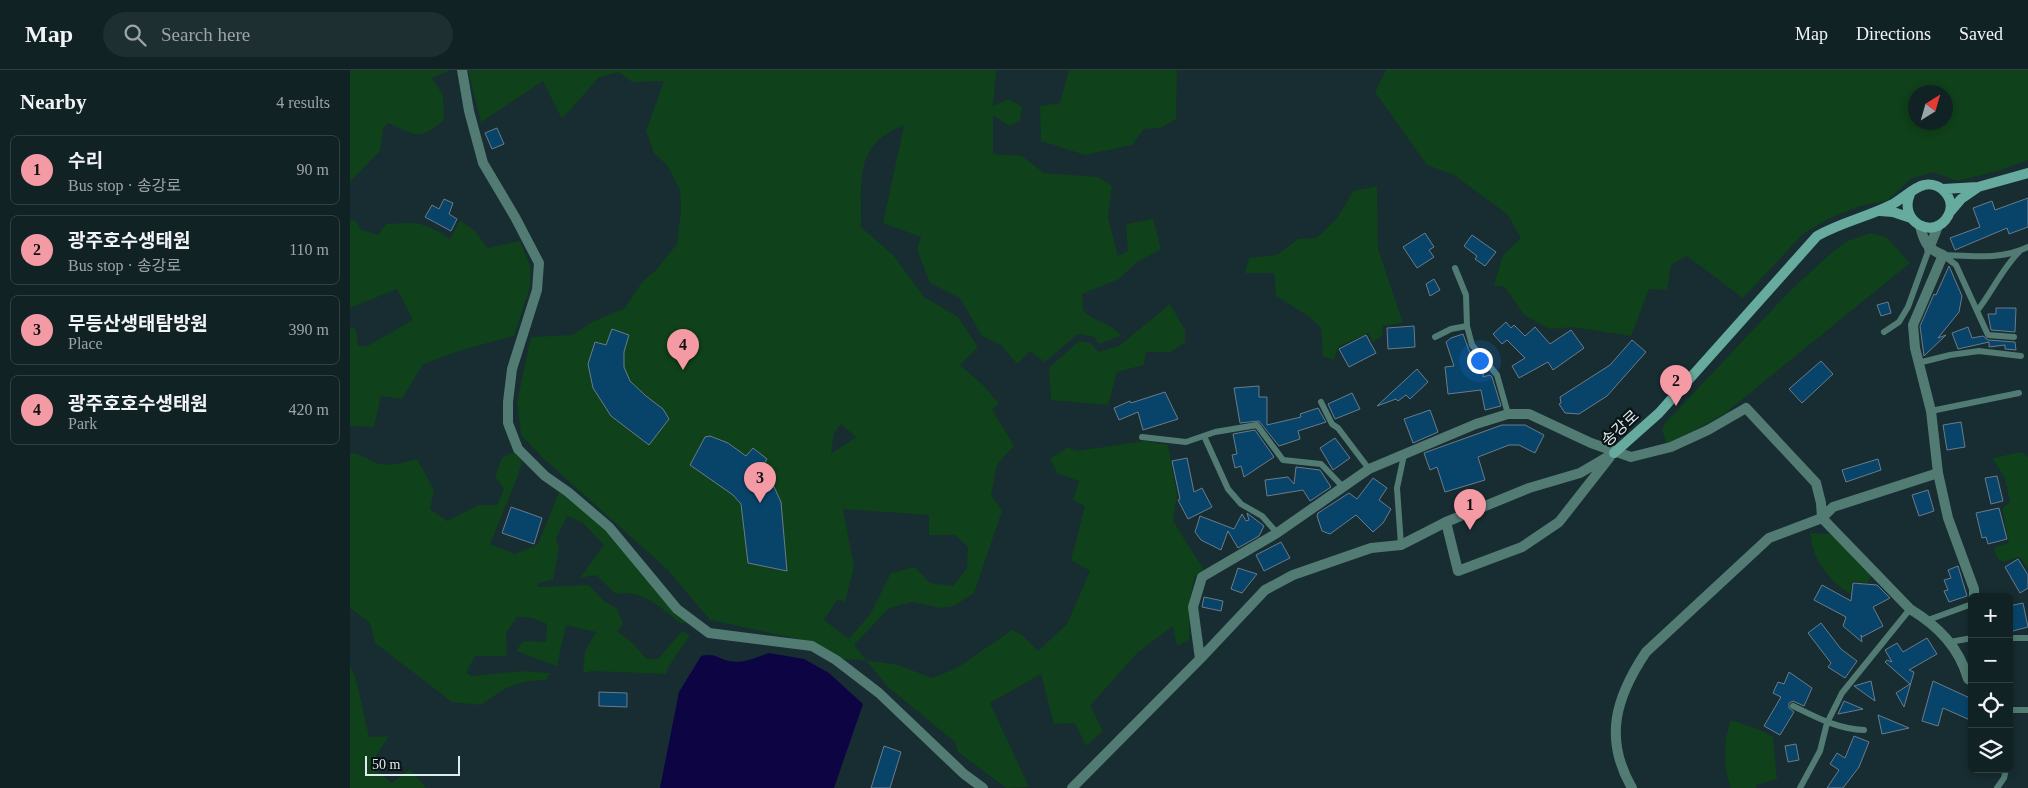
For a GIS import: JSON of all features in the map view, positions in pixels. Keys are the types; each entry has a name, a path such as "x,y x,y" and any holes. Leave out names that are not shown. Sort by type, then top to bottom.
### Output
{"main road":[{"name":"송강로","path":"1614,453 1659,413 1817,236 1850,220 1879,211 1925,184 1938,186 1943,189 1978,187 2028,173"},
{"name":"송강로","path":"1938,226 1947,218 1961,199 1978,187"},
{"path":"1943,189 1950,199 1950,212"},
{"path":"1910,194 1907,206 1910,218"},
{"name":"송강로","path":"1879,211 1893,212 1910,218 1920,226"},
{"path":"1920,226 1932,228 1938,226"}],"street":[{"path":"462,70 469,111 483,163 516,217 538,263 537,290 512,369 508,402 508,423 518,449 545,476 568,492 609,527 677,610 709,633 812,646 836,660 879,693 964,774 983,788"},
{"path":"1920,226 1924,242 1929,249 1943,255 1913,325 1918,363 1931,410 1938,473 1948,518 1974,593"},
{"path":"1929,249 1938,226"},
{"path":"1200,659 1193,607 1202,577 1277,533 1344,488 1368,469 1476,424 1508,414 1529,414 1614,453 1631,457 1671,446 1708,430 1746,408 1816,483 1821,503 1822,518 1910,609 1928,620 1950,642 1963,662 1968,679"},
{"path":"1072,788 1200,659 1264,590 1293,575 1371,548 1401,545 1446,522 1529,488 1580,473 1614,453"},
{"name":"송강로","path":"1446,522 1458,571 1522,547 1559,522 1614,453"},
{"path":"1632,788 1617,755 1618,703 1633,672 1646,652 1769,538 1822,518 1832,507 1938,473"}],"lane":[{"path":"1977,311 1990,294 2008,263 2019,252 2028,247"},
{"path":"1884,332 1899,322 1908,307 1929,249"},
{"path":"1943,255 1985,256 2019,252"},
{"path":"1943,255 1956,265 1988,335 2014,336"},
{"path":"1455,268 1466,295 1467,326 1472,345 1497,375 1508,414"},
{"path":"1436,337 1451,329 1467,326"},
{"path":"1918,363 1950,355 1979,351 2021,356"},
{"path":"1931,410 2019,393"},
{"path":"1322,402 1332,424 1338,428 1368,469"},
{"path":"1142,437 1186,442 1204,436 1257,425 1283,460 1321,464 1344,488"},
{"path":"1204,436 1228,489 1241,504 1262,516 1277,533"},
{"path":"1401,545 1397,488 1404,455"},
{"path":"1928,620 1968,605"},
{"path":"1800,788 1820,752 1827,723 1842,693 1910,609"},
{"path":"2013,638 2028,638"},
{"path":"1950,642 1968,639"},
{"path":"1793,706 1827,723 1849,730 1864,730"},
{"path":"2013,710 2028,710"},
{"path":"1997,788 2005,773"}],"green space":[{"path":"350,70 451,70 432,78 443,95 444,120 423,134 412,133 388,123 383,129 380,151 350,182"},
{"path":"468,70 996,70 993,106 1009,99 1022,107 1020,121 1009,126 993,115 993,154 1022,156 1044,173 1099,177 1112,186 1108,218 1118,256 1128,251 1126,224 1153,219 1161,249 1137,262 1119,279 1082,294 1083,310 1093,318 1113,328 1121,336 1099,344 1094,337 1078,334 1045,362 1030,351 1017,364 1001,345 982,336 960,298 930,283 917,249 921,237 883,223 904,125 888,133 876,143 868,154 864,166 861,194 861,227 894,256 924,297 958,317 978,347 960,365 984,386 999,404 992,409 1014,446 997,464 991,495 1002,511 974,593 954,606 941,608 912,602 889,608 854,645 866,660 843,659 817,643 710,620 667,569 544,459 521,435 517,402 531,337 572,335 592,322 625,308 642,282 656,270 677,244 681,210 680,190 667,165 654,153 646,131 664,81 632,82 619,72 599,77 562,119 543,81 481,122","holes":["841,424 856,437 831,454 834,433","843,509 929,515 929,535 955,535 968,547 967,568 953,586 930,583 915,567 891,573 871,613 849,639 824,620 838,599 845,602 854,567"]},
{"path":"1069,70 1177,70 1176,119 1161,128 1144,129 1132,145 1085,155 1041,141 1040,106 1060,103"},
{"path":"1386,70 2028,70 2028,160 2001,170 1957,181 1933,172 1911,179 1887,201 1860,206 1826,220 1803,234 1743,298 1687,256 1671,265 1667,290 1649,289 1631,336 1573,327 1550,329 1524,315 1505,287 1494,285 1503,255 1521,238 1507,214 1454,175 1427,165 1375,92"},
{"path":"1377,186 1378,249 1403,323 1383,326 1382,336 1373,342 1368,333 1338,347 1334,360 1323,356 1321,328 1310,317 1276,296 1274,273 1245,273 1249,258 1277,255 1298,239 1317,238 1338,217 1353,191"},
{"path":"350,220 356,221 360,229 378,235 386,224 413,223 433,229 450,239 460,220 476,232 487,248 520,241 530,266 530,287 514,336 462,350 423,364 402,399 381,396 374,427 350,426 350,327 356,329 358,346 367,346 413,320 397,289 350,308"},
{"path":"1870,233 1886,237 1910,263 1724,414 1667,445 1662,430 1666,422 1790,291 1845,242"},
{"path":"1170,304 1185,330 1185,342 1171,352 1146,352 1144,365 1117,372 1108,405 1051,400 1049,368 1079,341 1091,343 1098,352 1119,346"},
{"path":"1145,441 1168,445 1177,495 1173,521 1204,570 1194,578 1190,599 1189,640 1177,646 1173,626 1137,653 1090,706 1103,731 1086,746 1075,723 1054,724 1041,674 990,703 1029,787 1006,788 958,752 955,742 888,687 866,660 898,665 932,678 957,668 1012,630 1022,635 1038,651 1067,624 1090,571 1071,560 1085,506 1073,500 1079,481 1057,473 1050,459 1068,447 1076,451"},
{"path":"515,451 522,462 490,544 515,554 538,544 559,492 578,505 627,553 687,623 681,623 659,606 643,597 626,593 616,594 596,575 580,578 604,545 583,523 567,516 556,538 559,547 553,580 538,583 537,587 589,585 603,600 617,609 623,624 617,631 631,642 647,659 658,659 682,631 690,635 669,666 666,674 592,671 583,673 585,651 596,632 566,625 557,666 516,651 523,641 546,642 547,624 532,618 517,617 506,633 507,656 475,656 466,673 472,676 524,671 550,673 547,680 519,683 498,693 481,705 452,702 375,643 370,623 350,608 350,453 358,454 380,464 399,463 417,459 434,490 430,509 447,521 479,505 497,505 504,489 495,476 502,458"},
{"path":"2022,452 2028,457 2028,569 2019,557 2003,562 1997,558 1994,547 2009,543 2002,508 2010,502 2005,478 1992,458"},
{"path":"1810,533 1831,534 1872,575 1867,583 1852,581 1850,594 1834,582 1822,568 1814,552"},
{"path":"350,666 356,679 369,737 389,736 376,756 378,772 392,783 410,769 426,788 350,788"},
{"path":"1731,720 1760,730 1773,737 1777,779 1757,785 1756,788 1731,788 1726,772 1725,745"}],"shaded area":[{"path":"769,653 804,659 829,673 863,704 834,788 660,788 679,692 701,656 713,655 729,661 739,662"}],"building":[{"path":"497,128 504,144 492,149 485,133"},
{"path":"2028,198 2028,227 2009,234 2007,228 1955,250 1950,238 1980,227 1973,208 1992,201 1995,210"},
{"path":"444,199 453,203 449,214 457,219 451,231 425,217 432,205 439,209"},
{"path":"1425,233 1434,247 1429,250 1434,257 1417,268 1403,247"},
{"path":"1472,235 1496,252 1485,266 1475,259 1477,256 1464,246"},
{"path":"1949,266 1962,296 1959,312 1938,338 1946,335 1924,356 1920,326"},
{"path":"1434,279 1440,290 1430,296 1426,284"},
{"path":"1888,302 1891,313 1881,316 1877,305"},
{"path":"1996,308 2016,308 2015,332 1991,330 1988,314 1996,314"},
{"path":"1506,322 1511,328 1514,325 1525,336 1535,327 1550,344 1571,330 1584,348 1553,370 1548,362 1519,378 1512,366 1525,358 1507,340 1502,344 1493,334"},
{"path":"1414,326 1415,347 1388,349 1387,328"},
{"path":"1968,327 1972,338 1983,336 1988,340 2015,342 2016,350 2005,349 2005,345 1989,347 1989,342 1958,349 1952,333"},
{"path":"612,329 629,335 624,352 624,367 630,381 663,409 669,419 649,445 611,416 593,388 588,364 595,342 606,345"},
{"path":"1463,334 1475,367 1484,368 1483,377 1490,375 1492,377 1501,406 1485,410 1481,390 1448,394 1445,367 1454,366 1446,342"},
{"path":"1366,335 1376,353 1349,367 1339,349"},
{"path":"1632,340 1646,352 1607,396 1579,414 1565,413 1559,404 1561,403 1560,397 1610,365"},
{"path":"1821,361 1833,374 1802,403 1789,389"},
{"path":"1417,369 1428,382 1410,399 1406,395 1398,401 1396,399 1377,406"},
{"path":"1259,386 1259,397 1267,397 1267,425 1301,417 1300,414 1318,408 1326,422 1298,431 1300,439 1279,446 1259,421 1240,423 1234,388"},
{"path":"1165,392 1178,419 1143,430 1138,412 1119,420 1114,408 1130,401 1131,403"},
{"path":"1352,393 1360,409 1335,419 1328,404"},
{"path":"1430,410 1438,432 1413,443 1404,419"},
{"path":"1961,422 1965,447 1947,450 1943,425"},
{"path":"1502,425 1525,425 1544,435 1535,453 1519,445 1509,445 1478,457 1485,480 1445,492 1437,467 1430,470 1424,453"},
{"path":"1255,430 1274,457 1244,477 1241,466 1235,468 1232,455 1237,454 1233,434"},
{"path":"710,436 728,443 746,456 753,448 767,459 761,468 771,480 781,502 787,571 748,563 741,504 733,495 690,465 705,437"},
{"path":"1335,438 1350,458 1333,470 1320,448"},
{"path":"1187,458 1194,492 1202,488 1212,507 1188,519 1178,500 1180,499 1172,461"},
{"path":"1878,459 1881,470 1846,482 1842,470"},
{"path":"1296,467 1320,470 1331,487 1310,501 1303,490 1267,496 1265,480 1288,477 1294,484"},
{"path":"1997,476 2003,501 1991,504 1985,478"},
{"path":"1373,478 1387,488 1379,500 1391,509 1383,523 1373,532 1356,515 1330,534 1322,531 1317,516 1318,513 1349,493 1357,499"},
{"path":"1928,490 1934,511 1919,516 1912,495"},
{"path":"511,507 542,518 534,544 502,533"},
{"path":"1999,508 2007,539 1988,544 1986,537 1982,538 1976,513"},
{"path":"1247,513 1264,526 1259,536 1238,548 1228,531 1221,550 1201,540 1195,532 1200,516 1234,529 1242,514 1246,521 1249,520"},
{"path":"1281,542 1290,558 1264,571 1256,555"},
{"path":"2018,559 2028,575 2028,588 2020,593 2005,567"},
{"path":"1958,566 1967,596 1949,602 1944,591 1948,590 1944,580 1951,578 1948,570"},
{"path":"1238,568 1257,574 1242,593 1231,589"},
{"path":"1853,583 1877,585 1890,598 1873,607 1883,626 1862,637 1861,635 1862,642 1843,626 1846,617 1814,600 1822,585 1851,601"},
{"path":"1204,597 1223,601 1221,611 1202,607"},
{"path":"2023,603 2028,627 2013,631 2013,605"},
{"path":"1821,623 1841,649 1857,661 1845,678 1828,667 1831,663 1808,633"},
{"path":"1927,638 1937,654 1909,670 1914,672 1904,707 1896,693 1910,684 1885,662 1887,660 1892,662 1885,650 1897,643 1903,652"},
{"path":"1789,672 1812,688 1804,706 1793,701 1789,703 1789,708 1794,712 1780,735 1764,726 1781,697 1773,693 1778,682 1784,684"},
{"path":"1871,681 1875,701 1854,686"},
{"path":"1933,681 1968,697 1968,719 1943,708 1938,726 1922,721"},
{"path":"599,692 627,693 627,707 599,706"},
{"path":"1844,701 1863,709 1838,714"},
{"path":"1878,715 1909,728 1882,734"},
{"path":"1854,736 1869,742 1859,767 1843,788 1827,788 1839,770 1830,764 1837,753 1845,758"},
{"path":"1796,744 1799,760 1788,762 1785,746"},
{"path":"884,746 901,752 890,788 871,788"}],"place":[{"name":"광주호호수생태원","path":"683,370"},
{"name":"광주호수생태원","path":"1676,406"},
{"name":"무등산생태탐방원","path":"760,503"},
{"name":"수리","path":"1470,530"}]}
